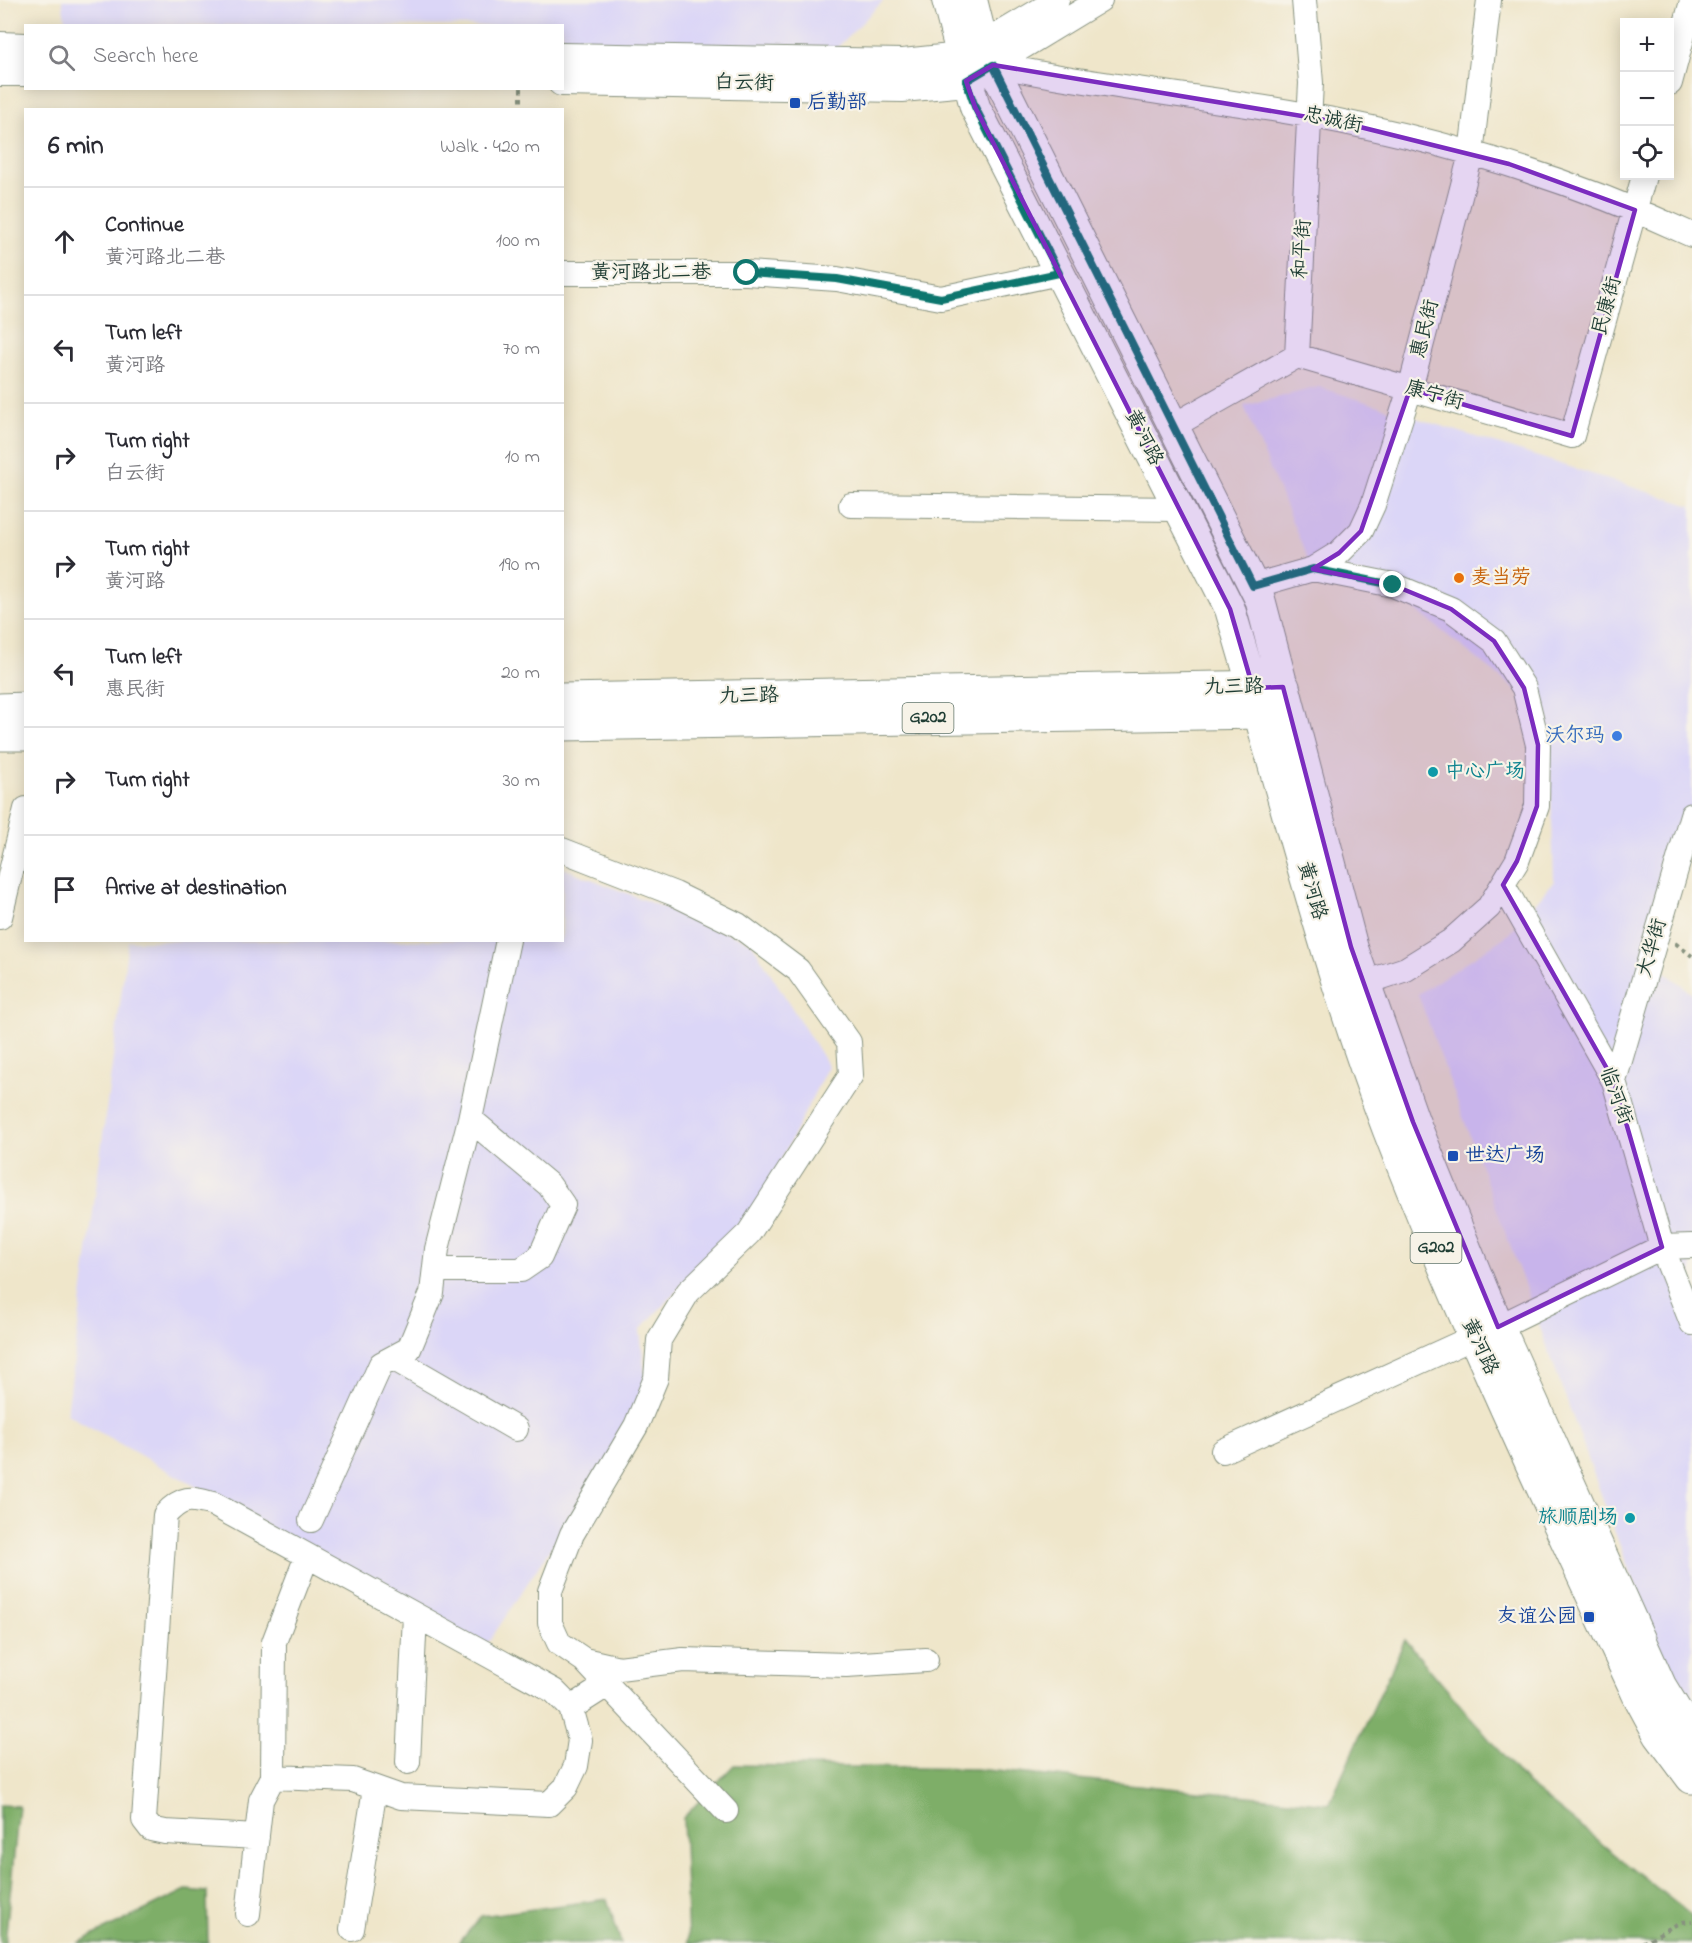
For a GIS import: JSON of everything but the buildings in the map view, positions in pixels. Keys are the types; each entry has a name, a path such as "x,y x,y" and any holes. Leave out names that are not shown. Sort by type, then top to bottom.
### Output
{"highway":[{"name":"九三路","path":"564,700 1265,696"},
{"name":"九三路","path":"564,724 1265,696"},
{"name":"黄河路","path":"1265,696 1486,1332 1638,1695 1660,1734 1692,1777"},
{"name":"黄河路","path":"1265,696 1330,955 1384,1115 1486,1332 1660,1687 1692,1739"},
{"path":"0,710 24,709"},
{"path":"0,734 24,734"}],"main road":[{"name":"黄河路","path":"946,0 976,62 1173,426 1260,599 1265,696"},
{"name":"黄河路","path":"972,0 976,62 975,107 1230,609 1265,696"},
{"path":"0,47 24,48"},
{"name":"白云街","path":"564,58 903,64 976,62"},
{"name":"白云街","path":"564,81 902,87 976,62"},
{"path":"0,71 24,71"}],"street":[{"path":"976,62 1057,0"},
{"path":"976,62 1100,0"},
{"name":"和平街","path":"1297,356 1311,116 1311,83 1304,0"},
{"name":"惠民街","path":"1253,586 1313,569 1339,553 1361,531 1373,505 1410,388 1471,154 1489,0"},
{"path":"1673,72 1692,1"},
{"name":"忠诚街","path":"976,62 1037,74 1311,116 1471,154 1509,164 1635,210 1692,235"},
{"name":"民康街","path":"1572,435 1643,180"},
{"name":"黄河路北二巷","path":"564,273 747,273 837,279 941,298 1059,273"},
{"path":"1173,426 1297,356"},
{"name":"康宁街","path":"1297,356 1572,435"},
{"path":"851,505 1179,509"},
{"path":"1313,569 1393,585 1450,609 1494,640 1524,688 1539,746 1537,806 1517,861 1489,907 1451,941 1406,969 1365,983"},
{"name":"大华街","path":"1614,1081 1692,815"},
{"path":"0,917 24,817"},
{"path":"564,851 675,894 738,925 798,970 849,1042 851,1075 748,1233 688,1292 659,1340 656,1378 636,1426 572,1534 550,1591 550,1623 559,1643 584,1660 726,1811"},
{"name":"临河街","path":"1503,885 1614,1081 1662,1247 1692,1323"},
{"path":"311,1520 381,1364 409,1349 432,1293 437,1249 470,1119 508,942"},
{"path":"435,1270 521,1270 540,1257 563,1205 549,1185 470,1119"},
{"path":"1223,1451 1486,1332 1662,1247 1692,1246"},
{"path":"393,1358 516,1429"},
{"path":"257,1837 165,1832 151,1829 144,1820 165,1515 176,1503 191,1498 213,1504 554,1691 571,1708 580,1740 576,1766 566,1786 549,1804 401,1797 353,1780 273,1777"},
{"path":"248,1914 261,1800 273,1777 274,1642 307,1556"},
{"path":"408,1762 415,1615"},
{"path":"584,1660 619,1668 683,1660 846,1665 926,1660"},
{"path":"571,1708 607,1685"},
{"path":"352,1929 375,1789"}],"path":[{"path":"521,90 521,108"},
{"path":"1642,1943 1681,1922 1692,1921"}],"highlighted area":[{"path":"993,65 1344,123 1509,164 1635,210 1572,436 1410,389 1361,531 1339,553 1313,569 1393,585 1451,609 1494,641 1524,688 1538,745 1537,806 1517,861 1503,885 1614,1081 1662,1247 1498,1327 1413,1122 1351,947 1283,687 1253,688 1230,609 975,107 966,81"}],"shaded area":[{"path":"62,0 884,0 836,49 564,42 564,24 66,24"},
{"path":"1319,387 1692,506 1692,820 1648,959 1692,993 1692,1732 1687,1729 1418,994 1508,935 1554,881 1550,764 1519,692 1374,577 1309,562 1244,406"},
{"path":"564,868 751,942 828,1066 760,1202 640,1330 648,1401 484,1649 67,1414 128,942 564,942"}],"green space":[{"path":"1405,1640 1527,1784 1692,1916 1692,1943 688,1943 683,1818 734,1765 976,1769 1329,1804"},
{"path":"0,1805 19,1806 5,1943 0,1943"},
{"path":"186,1890 207,1892 208,1943 78,1943"},
{"path":"607,1899 621,1943 459,1943 481,1916"}],"place":[{"name":"后勤部","path":"795,103"},
{"name":"麦当劳","path":"1459,578"},
{"name":"沃尔玛","path":"1617,736"},
{"name":"中心广场","path":"1433,772"},
{"name":"世达广场","path":"1453,1156"},
{"name":"旅顺剧场","path":"1630,1518"},
{"name":"友谊公园","path":"1589,1617"}],"route":[{"path":"747,273 837,279 941,298 1059,273 975,107 966,81 993,65 1253,586 1313,569 1393,585"}]}
